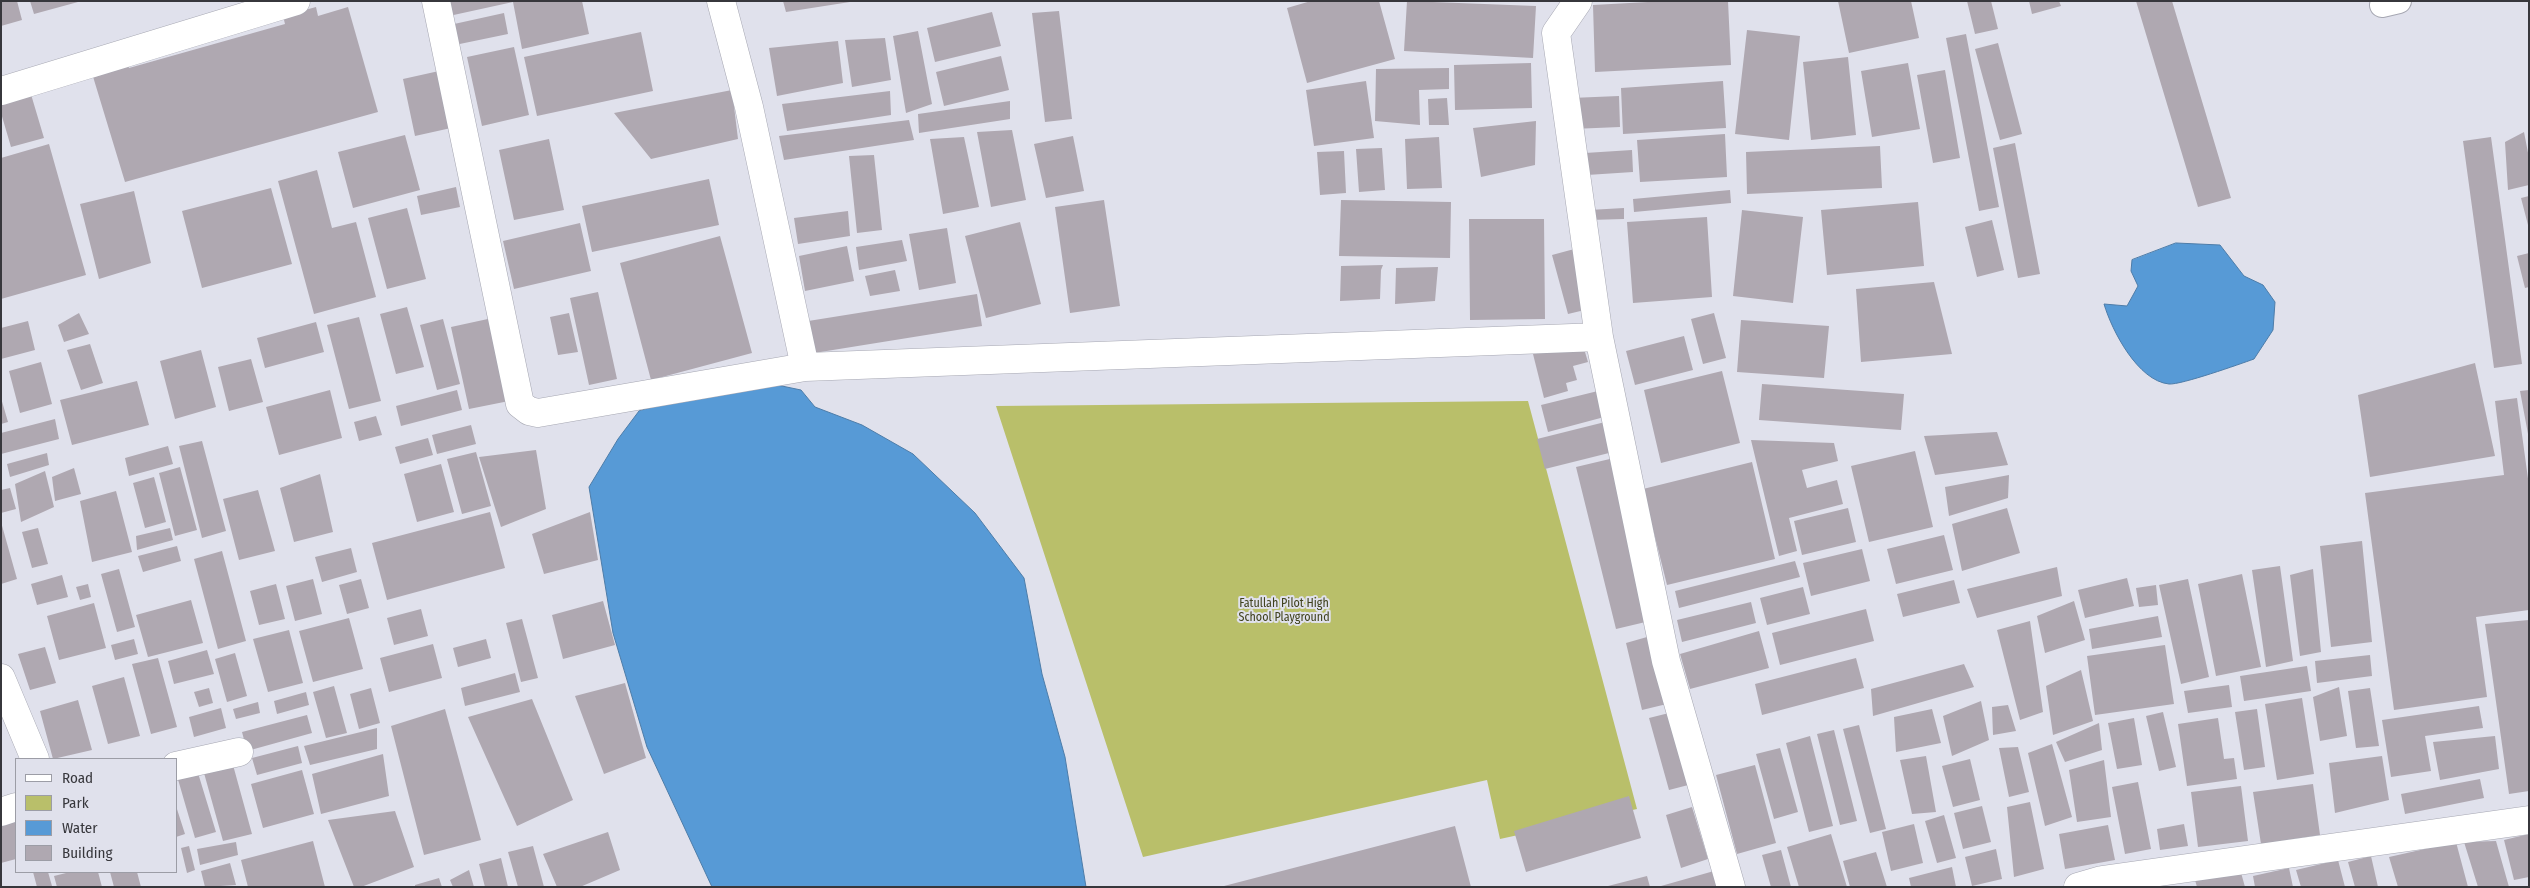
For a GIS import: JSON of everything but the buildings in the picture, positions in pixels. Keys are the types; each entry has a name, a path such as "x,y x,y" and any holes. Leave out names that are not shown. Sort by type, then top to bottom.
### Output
{"street":[{"path":"1,91 296,1"},
{"path":"436,1 520,404 529,412 538,413 804,367 1599,337"},
{"path":"721,1 750,107 804,367"},
{"path":"1578,1 1556,33 1599,337 1666,661 1731,887"},
{"path":"1,678 35,758"},
{"path":"178,766 239,752"},
{"path":"1,812 15,807"},
{"path":"2078,887 2102,880 2529,820"}],"green space":[{"name":"Fatullah Pilot High School Playground","path":"1528,401 1637,809 1500,839 1487,780 1143,857 996,406"}],"water":[{"path":"2176,243 2220,245 2244,276 2263,285 2275,302 2273,330 2254,359 2197,378 2169,384 2158,381 2147,374 2128,353 2113,327 2104,304 2127,306 2138,286 2131,271 2132,260"},
{"path":"753,380 801,390 815,407 862,425 913,454 975,513 1024,578 1042,674 1065,757 1086,887 712,887 647,747 613,633 589,487 618,439 639,411"}]}
